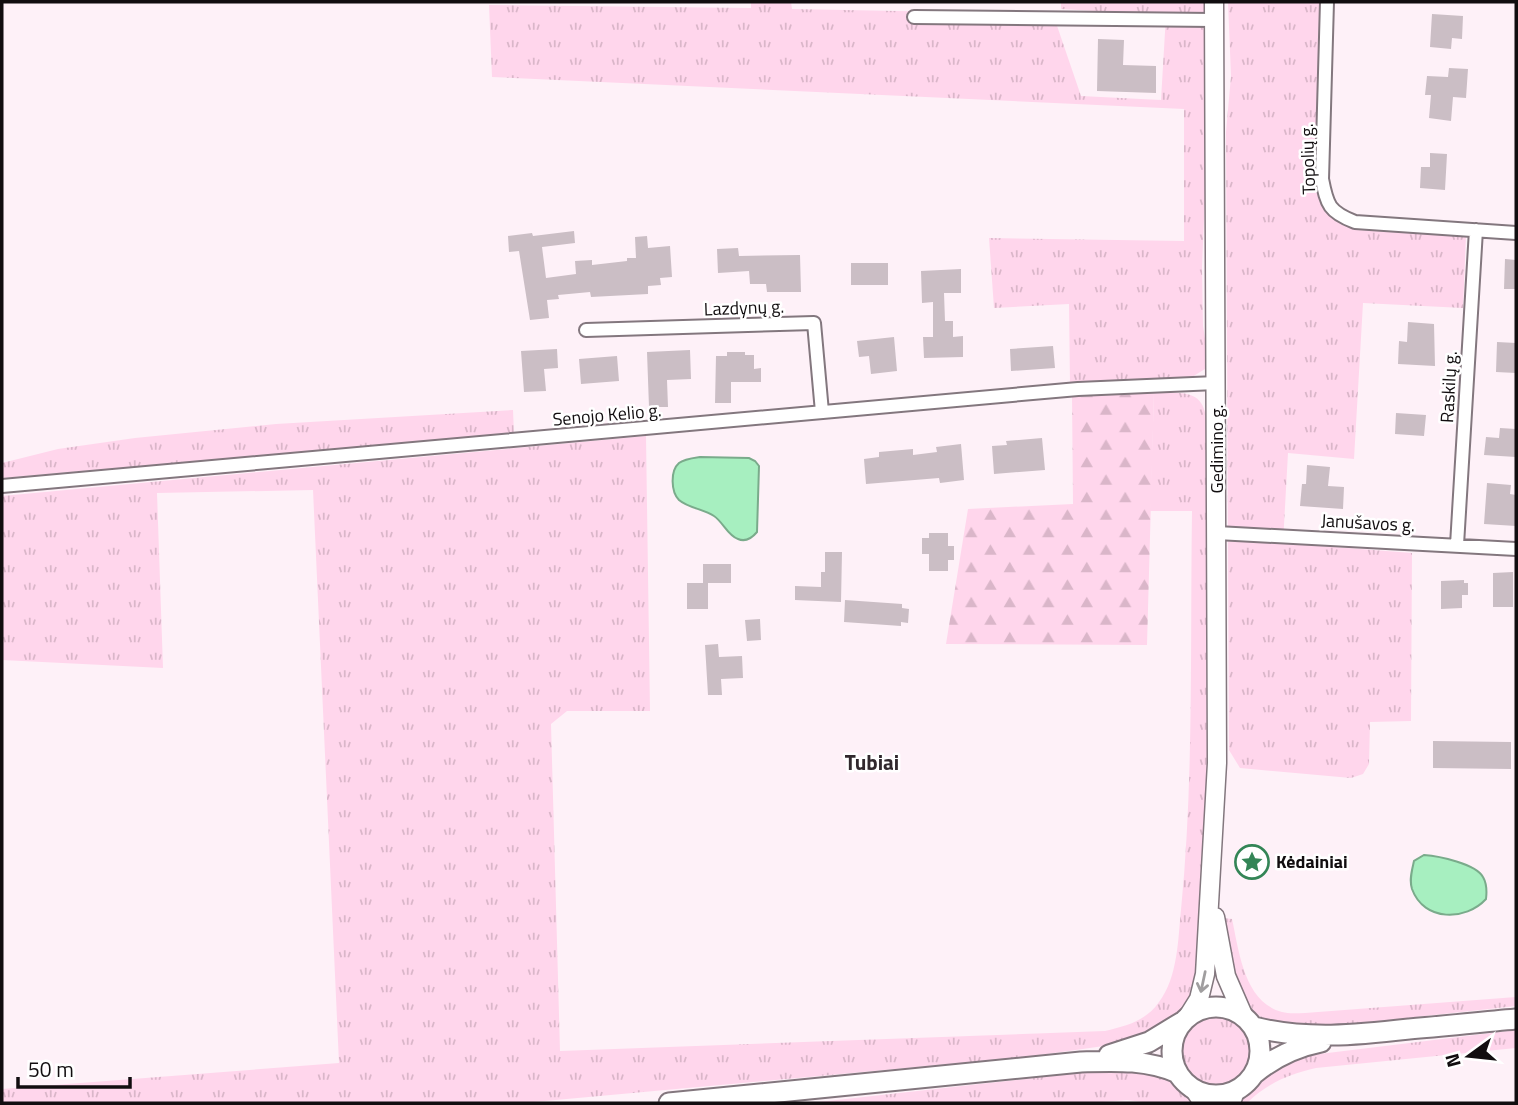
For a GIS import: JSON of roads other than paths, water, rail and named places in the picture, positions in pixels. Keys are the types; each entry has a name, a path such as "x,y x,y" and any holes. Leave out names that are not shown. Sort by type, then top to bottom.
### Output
{"main road":[{"name":"Gedimino g.","path":"1210,896 1217,762 1214,11"},
{"path":"1210,896 1205,974 1199,999 1173,1041 1172,1052 1178,1073 1198,1096 1205,1094 1233,1097 1255,1073 1272,1060 1297,1048 1357,1035"},
{"path":"1210,896 1226,976 1261,1045 1255,1073"},
{"path":"1081,1062 1139,1046 1165,1034 1207,1007 1217,1006 1228,1008 1273,1032 1313,1036 1357,1035 1516,1019"},
{"path":"668,1103 1081,1062 1151,1063 1178,1073"}],"street":[{"name":"Topolių g.","path":"1327,2 1322,179 1326,203 1338,216 1355,222 1516,233"},
{"path":"914,17 1214,11"},
{"name":"Raskilų g.","path":"1457,545 1476,230"},
{"name":"Lazdynų g.","path":"586,330 814,323 821,412"},
{"name":"Senojo Kelio g.","path":"2,486 1078,389 1216,383"},
{"name":"Janušavos g.","path":"1217,533 1516,549"}],"place":[{"name":"Kėdainiai","path":"1252,862"}],"district":[{"name":"Tubiai","path":"872,763"}]}
